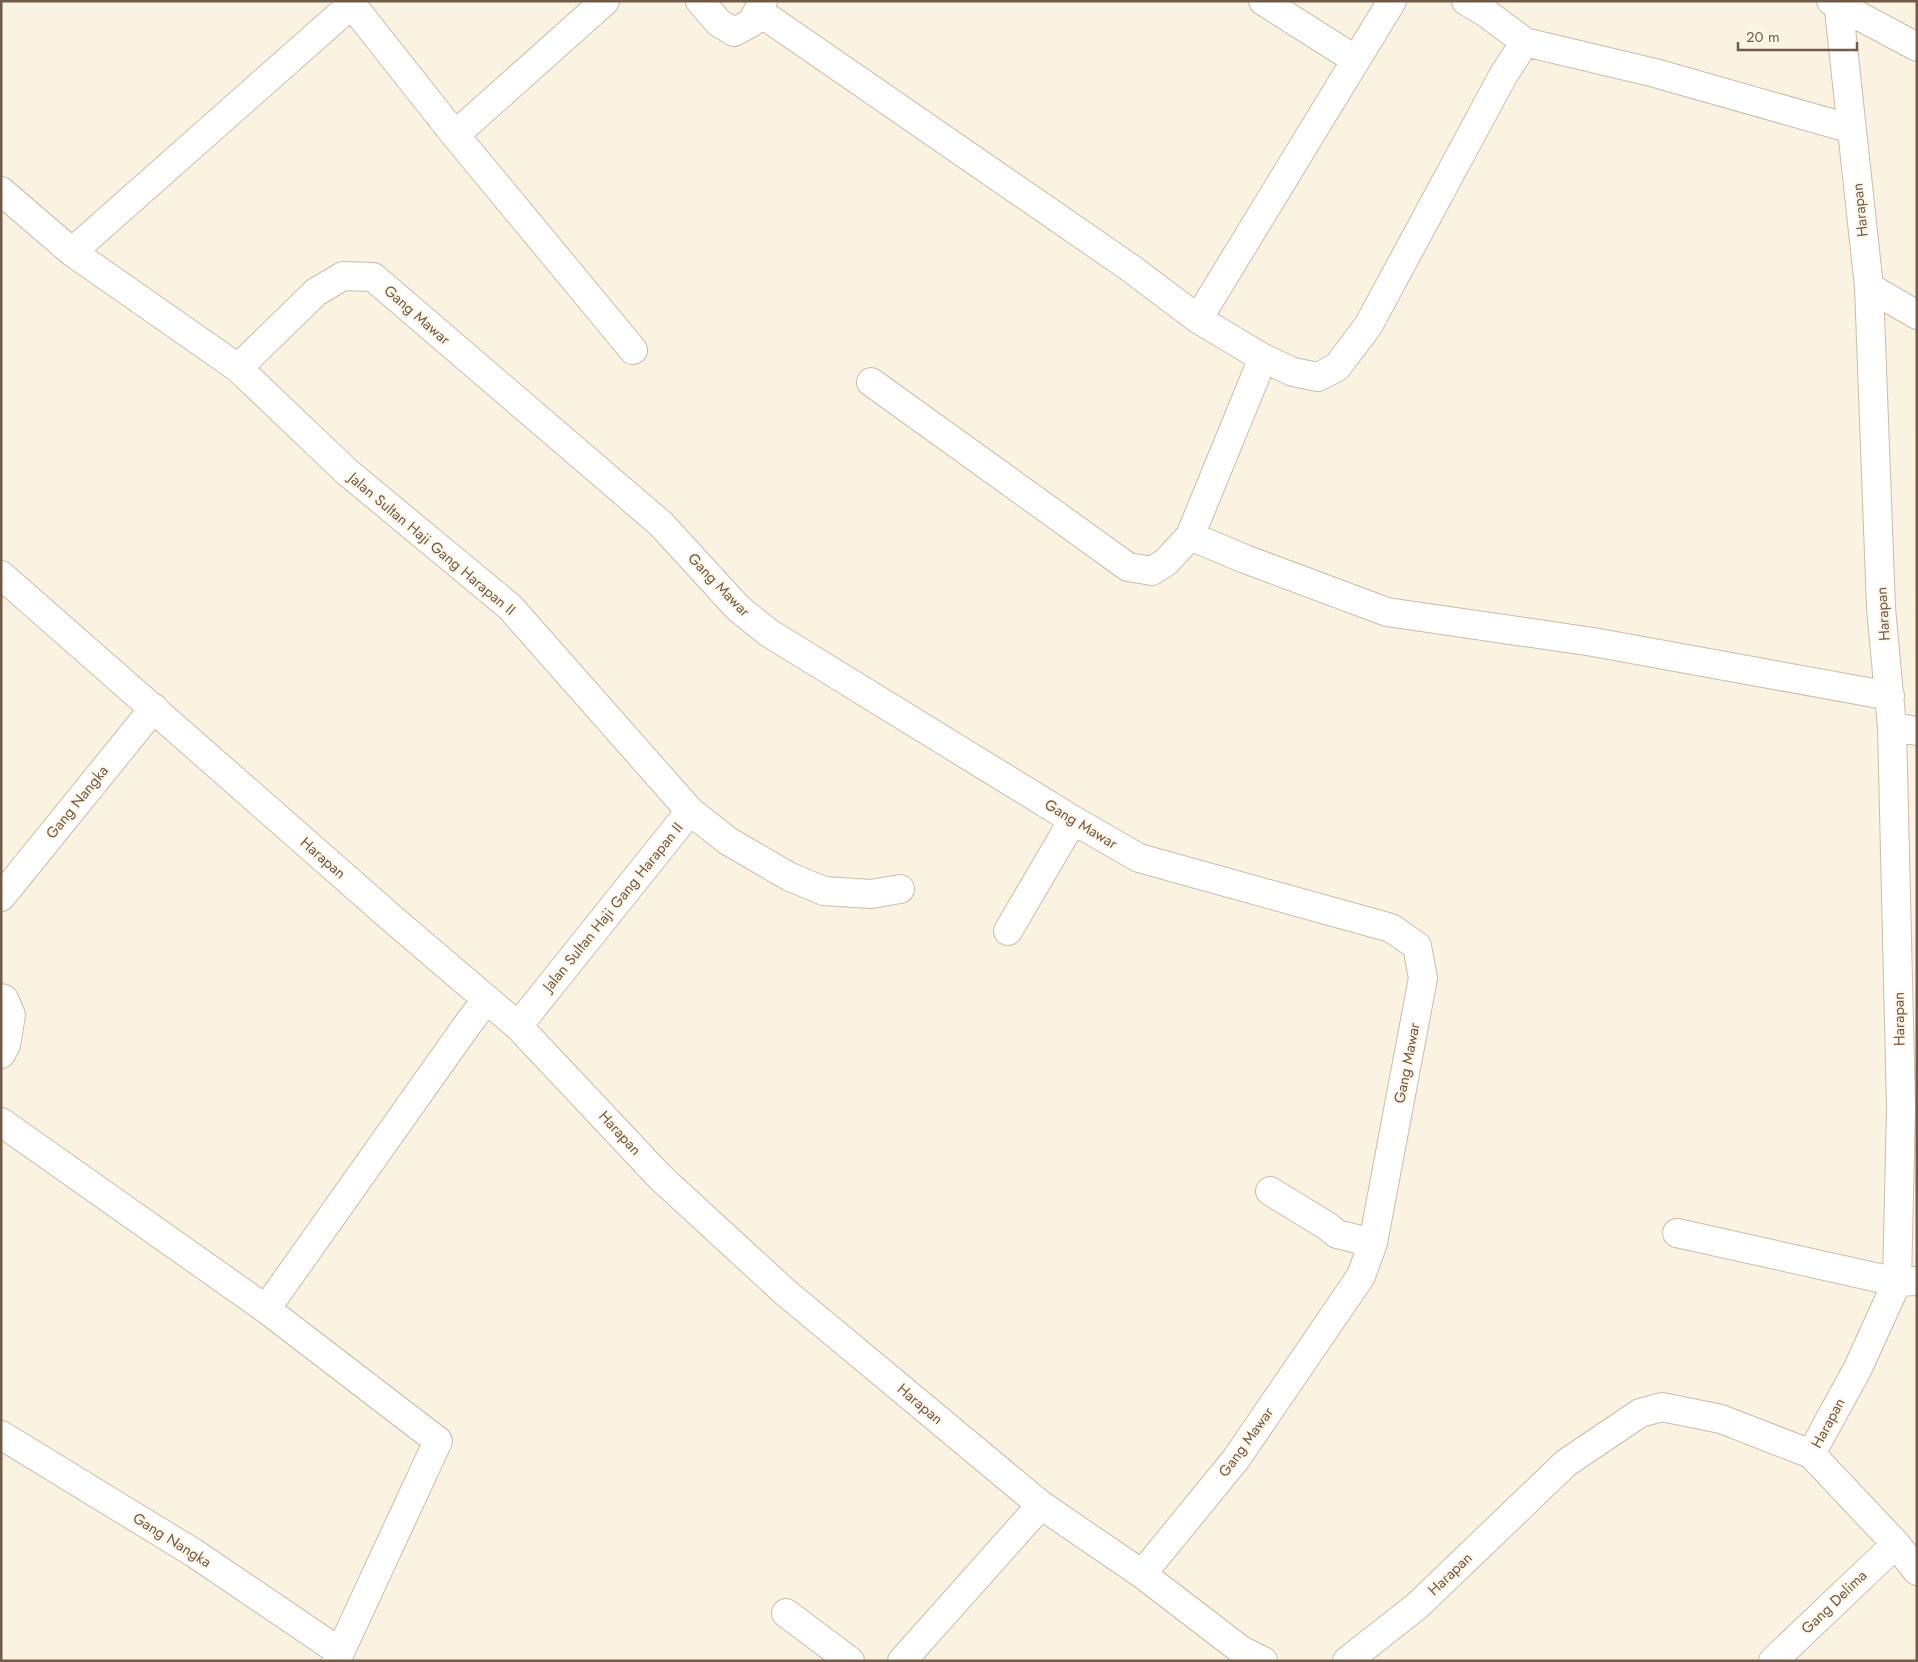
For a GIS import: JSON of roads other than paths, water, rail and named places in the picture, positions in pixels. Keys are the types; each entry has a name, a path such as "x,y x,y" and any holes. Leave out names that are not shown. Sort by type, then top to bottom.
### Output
{"street":[{"path":"455,135 605,1"},
{"path":"700,1 720,23 734,32 751,23 761,6 1121,262 1198,319 1263,358 1293,372 1318,377 1336,367 1368,326 1504,74 1524,42"},
{"path":"1263,1 1356,60"},
{"path":"1198,319 1392,1"},
{"path":"1466,1 1486,13 1524,42 1655,73 1852,129"},
{"path":"1835,2 1917,47"},
{"name":"Harapan","path":"1346,1661 1417,1606 1566,1463 1640,1413 1662,1407 1721,1419 1811,1454 1907,1282 1902,1108 1904,729 1890,696 1881,608 1869,287 1852,129 1835,2"},
{"path":"72,252 351,3 455,135 633,350"},
{"name":"Jalan Sultan Haji Gang Harapan II","path":"1,191 72,252 238,368 346,471 510,607 690,811 518,1026"},
{"name":"Gang Mawar","path":"238,368 316,292 343,276 373,277 661,524 738,608 768,633 1073,820 1139,858 1391,928 1418,946 1423,978 1373,1244 1361,1276 1236,1459 1142,1574"},
{"path":"1869,287 1917,315"},
{"path":"872,382 1128,567 1152,571 1166,562 1190,536 1263,358"},
{"path":"1190,536 1245,559 1387,612 1593,642 1890,696"},
{"name":"Harapan","path":"1,575 381,910 518,1026 660,1177 785,1292 1041,1505 1142,1574 1241,1650 1262,1661"},
{"name":"Gang Nangka","path":"1,896 154,708"},
{"path":"690,811 728,841 790,877 824,892 872,894 900,889"},
{"path":"1008,931 1073,820"},
{"path":"1,998 4,999 11,1015 6,1045 1,1054"},
{"path":"266,1309 487,999"},
{"path":"1,1122 266,1309 438,1441 338,1657"},
{"path":"1270,1191 1337,1234 1373,1244"},
{"path":"1677,1233 1907,1282"},
{"name":"Gang Nangka","path":"1,1434 194,1553 338,1657"},
{"path":"1811,1454 1896,1544 1917,1571"},
{"path":"902,1661 1041,1505"},
{"name":"Gang Delima","path":"1773,1661 1896,1544"},
{"path":"786,1613 850,1661"}]}
